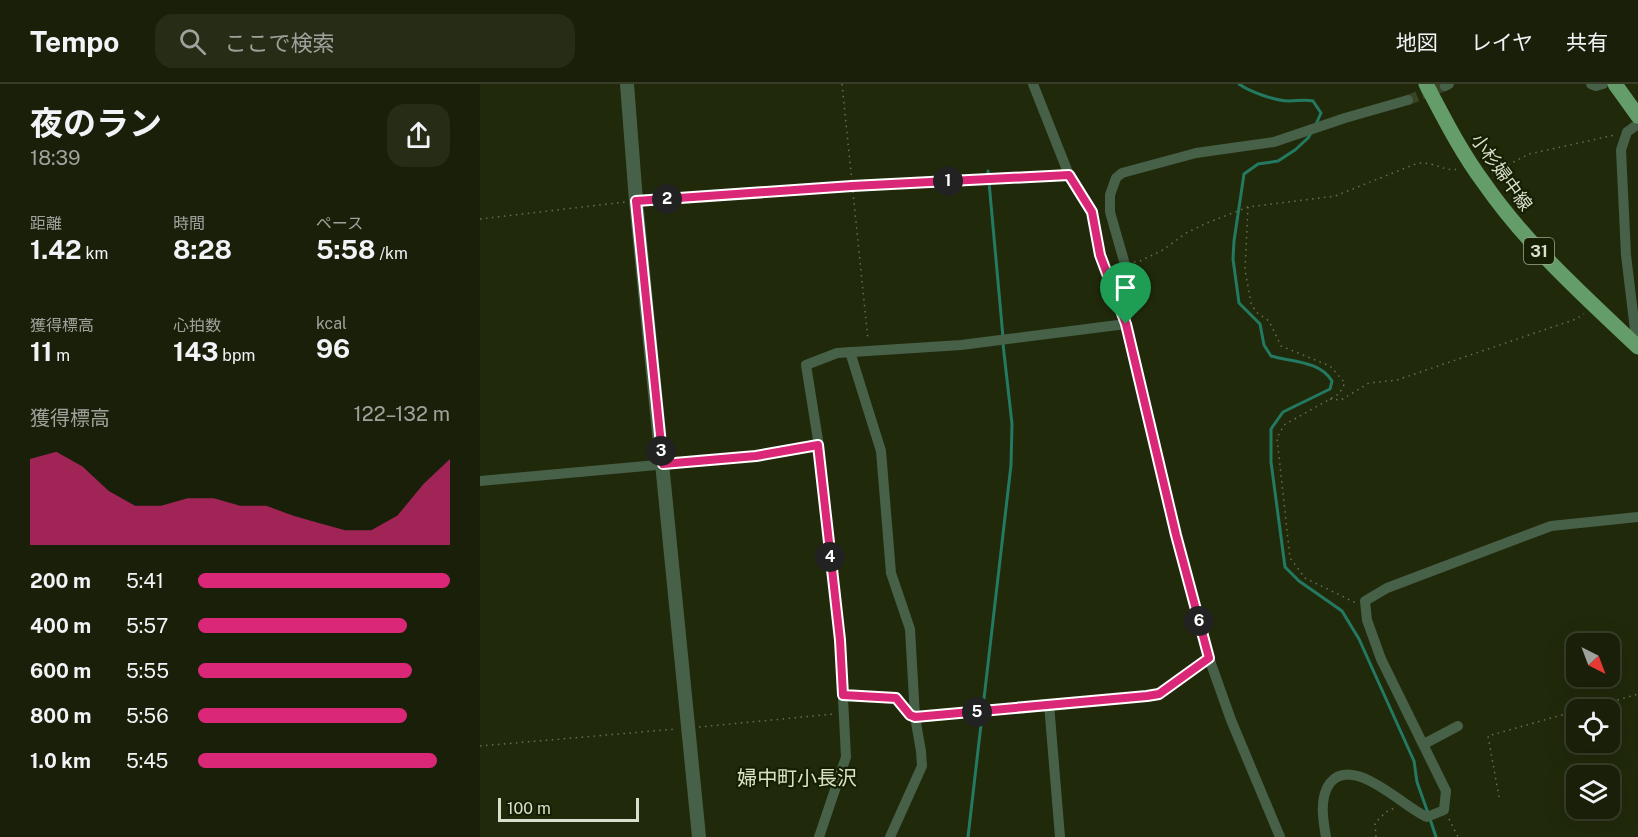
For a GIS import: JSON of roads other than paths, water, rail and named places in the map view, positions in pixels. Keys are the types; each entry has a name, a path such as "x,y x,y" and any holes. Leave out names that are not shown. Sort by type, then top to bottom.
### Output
{"main road":[{"name":"小杉婦中線","path":"1426,84 1456,142 1510,218 1555,268 1635,344"},
{"path":"1615,84 1638,116"}],"street":[{"path":"627,84 636,201 699,837"},
{"path":"1033,84 1069,175 1092,212 1100,255 1126,324 1176,535 1209,658 1231,720 1280,837"},
{"path":"1591,84 1596,86 1603,84"},
{"path":"1126,324 1128,307 1132,302 1132,289 1110,212 1110,195 1116,178 1122,173 1196,153 1274,142 1325,124 1408,100"},
{"path":"1635,344 1626,255 1621,150 1627,132 1638,124"},
{"path":"819,837 846,757 840,640 818,445 806,365 837,353 961,345 1126,324"},
{"path":"850,352 881,451 891,573 910,629 915,717 922,766 890,837"},
{"path":"480,481 756,456 818,445"},
{"path":"1326,837 1324,791 1335,777 1352,773 1374,783 1427,817 1444,810 1446,791 1381,659 1367,620 1365,601 1388,588 1551,526 1638,517"},
{"path":"843,695 896,698 910,715 915,717 1159,694 1209,658"},
{"path":"1049,704 1060,837"},
{"path":"1424,744 1458,726"}],"waterway":[{"path":"1239,84 1256,93 1277,99 1313,101 1321,113 1316,124"},
{"path":"1311,133 1295,150 1278,161 1258,164 1244,174 1233,259 1239,303 1260,324 1264,345 1271,356 1313,366 1327,374 1332,381 1330,389 1283,412 1271,429 1271,462 1285,567 1299,581 1342,611 1359,639 1414,761 1417,782 1428,813"},
{"path":"988,171 1003,337"},
{"path":"968,837 1011,465 1012,424 1003,344"},
{"path":"1430,819 1436,837"}],"tunnel":[{"path":"1408,100 1445,86"}],"district":[{"name":"婦中町小長沢","path":"797,778"}]}
